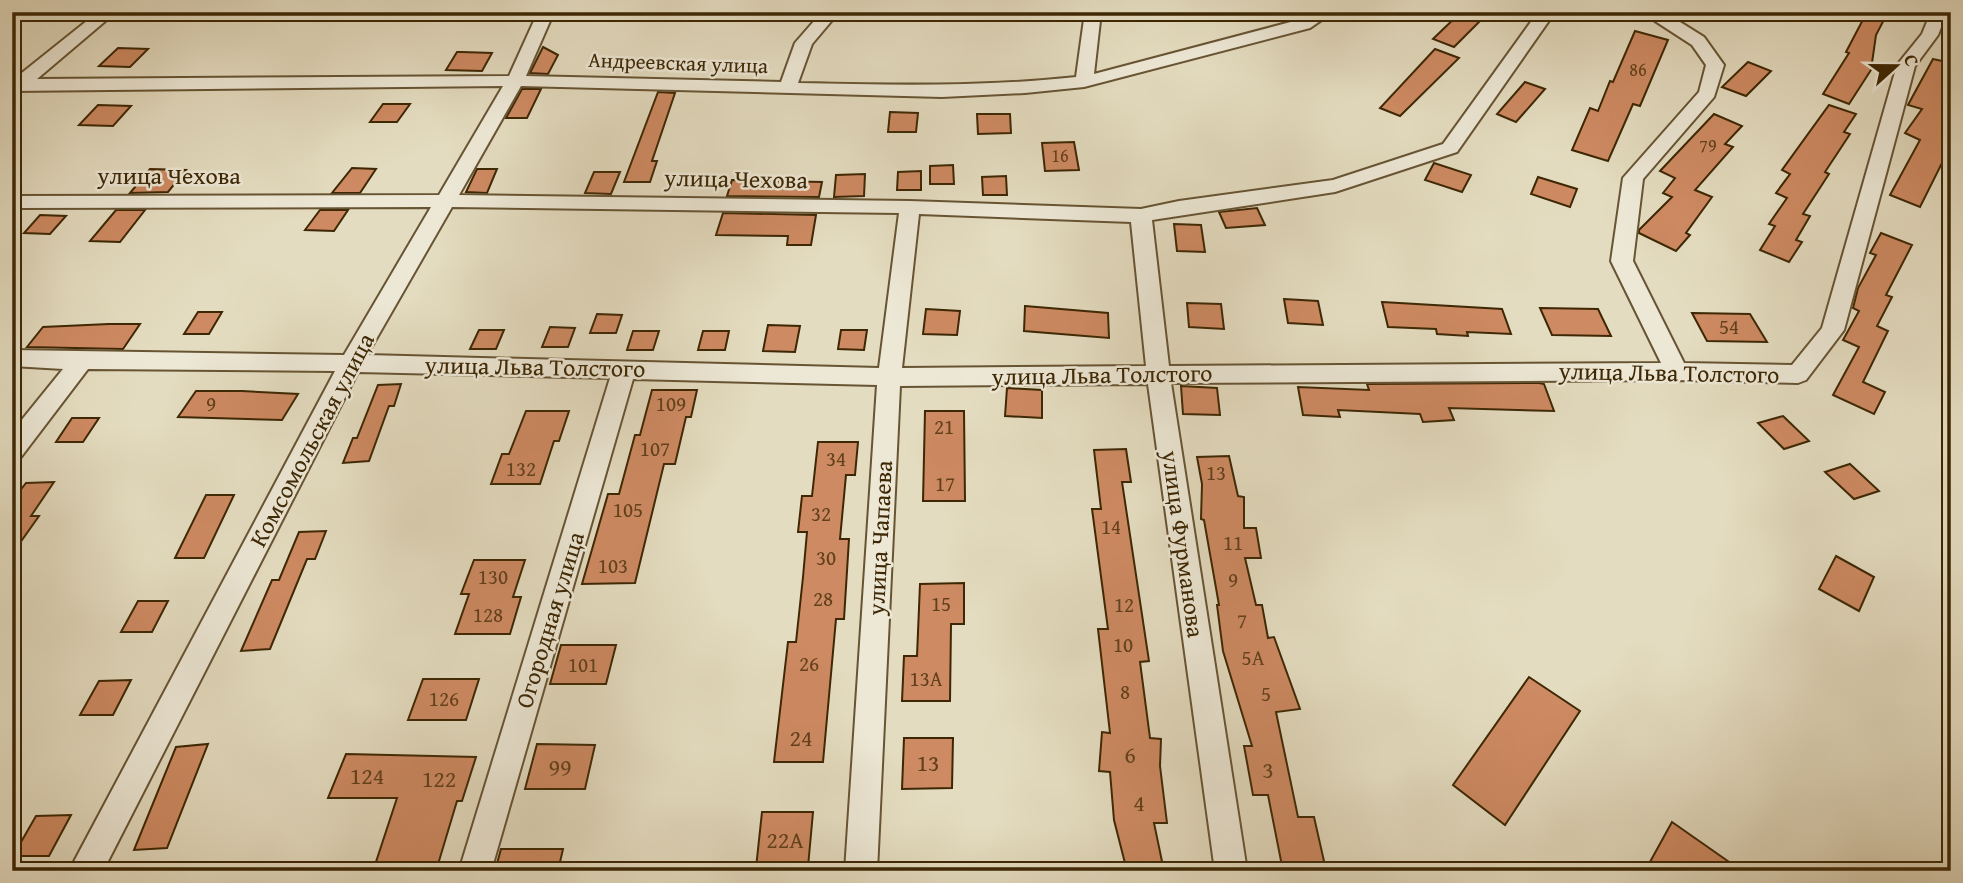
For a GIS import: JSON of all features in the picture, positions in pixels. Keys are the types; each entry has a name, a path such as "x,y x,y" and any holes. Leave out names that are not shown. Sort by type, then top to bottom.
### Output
{"street":[{"path":"16,86 108,12"},
{"name":"Комсомольская улица","path":"85,871 351,363 515,81 545,12"},
{"path":"787,89 804,43 831,12"},
{"path":"1084,82 1093,12"},
{"name":"Андреевская улица","path":"16,86 515,81 942,92 1084,82 1304,24 1325,12"},
{"name":"улица Чехова","path":"12,202 446,201 910,206 1141,216 1179,207 1335,186 1450,148 1547,12"},
{"path":"1669,12 1661,17 1698,41 1715,65 1707,93 1633,178 1622,261 1677,370"},
{"name":"улица Льва Толстого","path":"12,358 351,363 889,377 1677,370 1798,374 1833,330 1906,65 1930,35 1939,12"},
{"name":"улица Чапаева","path":"862,871 889,377 910,206"},
{"name":"улица Фурманова","path":"1141,216 1158,374 1231,871"},
{"path":"12,450 82,361"},
{"name":"Огородная улица","path":"475,871 624,369"}],"building":[{"path":"1461,12 1489,12 1454,47 1433,39"},
{"path":"1867,12 1888,12 1876,35 1871,70 1849,104 1823,94 1849,53 1846,52"},
{"path":"1635,31 1668,40 1640,106 1633,104 1608,161 1572,150 1590,108 1598,111"},
{"path":"543,47 558,55 548,74 530,73"},
{"path":"118,48 148,49 130,67 99,66"},
{"path":"1435,49 1459,58 1400,116 1380,108"},
{"path":"457,52 492,53 482,71 446,70"},
{"path":"1933,59 1951,63 1951,145 1920,207 1890,195 1920,140 1905,133 1922,109 1908,105"},
{"path":"1748,62 1771,71 1746,96 1722,87"},
{"path":"1525,82 1545,89 1516,122 1497,114"},
{"path":"522,89 541,89 527,118 506,118"},
{"path":"658,92 675,93 652,161 657,161 650,182 624,182"},
{"path":"383,104 410,104 397,122 370,122"},
{"path":"98,105 131,106 113,126 79,125"},
{"path":"1829,105 1856,114 1844,132 1850,134 1825,172 1829,174 1803,214 1810,216 1796,240 1802,242 1789,262 1760,250 1775,226 1769,224 1787,198 1776,193 1790,174 1782,170"},
{"path":"890,112 918,113 916,132 888,132"},
{"path":"977,114 1010,114 1011,133 978,134"},
{"path":"1714,114 1742,126 1725,144 1733,147 1695,190 1712,197 1686,233 1690,235 1676,251 1639,233 1639,230 1672,197 1663,193 1675,178 1660,171"},
{"path":"1074,142 1079,170 1045,171 1042,143"},
{"path":"1434,163 1471,175 1462,192 1425,180"},
{"path":"953,165 954,184 930,184 930,166"},
{"path":"352,168 376,169 360,193 332,193"},
{"path":"150,169 186,170 168,192 130,193"},
{"path":"477,169 497,169 487,193 466,192"},
{"path":"921,171 921,190 897,190 898,172"},
{"path":"594,172 620,172 611,194 585,193"},
{"path":"865,174 864,196 834,197 836,175"},
{"path":"1006,176 1007,195 983,195 982,177"},
{"path":"1538,177 1577,189 1570,207 1531,194"},
{"path":"732,180 822,182 819,197 727,196"},
{"path":"1257,208 1265,225 1226,228 1219,212"},
{"path":"116,210 145,210 120,242 90,241"},
{"path":"320,210 348,210 334,231 305,230"},
{"path":"723,213 816,215 811,245 787,245 788,236 716,235"},
{"path":"40,215 66,216 50,234 24,233"},
{"path":"1174,224 1201,225 1205,252 1177,251"},
{"path":"1881,233 1912,245 1886,295 1892,297 1877,326 1888,331 1863,382 1885,392 1874,414 1833,395 1859,347 1843,340 1859,311 1853,308 1858,288 1876,255 1870,253"},
{"path":"1284,299 1318,301 1323,325 1288,323"},
{"path":"1382,302 1502,309 1511,334 1467,332 1468,336 1437,334 1436,329 1388,327"},
{"path":"1187,303 1221,304 1224,329 1189,327"},
{"path":"1025,306 1108,313 1109,338 1024,331"},
{"path":"1540,308 1598,309 1611,336 1552,335"},
{"path":"926,309 960,311 957,335 923,334"},
{"path":"198,312 222,312 209,334 184,334"},
{"path":"1692,313 1750,314 1767,342 1707,341"},
{"path":"597,314 622,315 616,333 590,333"},
{"path":"140,324 123,349 27,347 43,327"},
{"path":"768,325 800,326 795,352 763,351"},
{"path":"550,327 575,328 568,347 542,347"},
{"path":"479,330 504,330 496,349 470,349"},
{"path":"841,330 867,330 864,350 838,349"},
{"path":"633,331 659,331 653,350 627,350"},
{"path":"703,331 729,331 725,350 698,350"},
{"path":"401,384 394,406 389,406 369,461 343,463 353,438 357,438 378,385"},
{"path":"1367,384 1544,384 1554,411 1449,408 1454,420 1423,422 1420,414 1338,410 1340,417 1303,415 1298,387 1369,390"},
{"path":"1181,386 1217,388 1220,415 1183,414"},
{"path":"1007,388 1042,390 1042,418 1005,416"},
{"path":"652,390 697,390 691,417 686,417 675,464 664,464 635,583 582,584 608,494 619,494 635,435 640,435"},
{"path":"196,391 298,394 282,420 178,417"},
{"path":"526,411 569,411 559,441 554,441 540,484 491,484 502,454 509,454"},
{"path":"925,411 964,411 965,501 923,501"},
{"path":"1783,416 1809,441 1784,449 1758,423"},
{"path":"72,418 99,418 83,442 56,442"},
{"path":"818,442 858,442 855,475 846,475 840,539 849,539 844,619 836,619 823,762 774,762 788,642 796,642 803,577 807,532 798,532 802,496 812,496"},
{"path":"1126,449 1131,482 1122,482 1149,661 1140,662 1150,738 1161,739 1160,766 1167,823 1154,823 1164,871 1127,871 1114,820 1110,772 1099,771 1102,732 1110,733 1098,629 1108,629 1092,509 1101,509 1094,450"},
{"path":"1229,456 1238,496 1244,497 1244,528 1256,528 1261,558 1245,558 1256,605 1262,605 1268,638 1274,637 1300,709 1276,712 1298,817 1314,817 1326,870 1283,871 1268,795 1253,795 1244,746 1252,746 1223,651 1219,605 1204,520 1201,519 1202,484 1197,457"},
{"path":"1850,464 1879,491 1854,499 1825,472"},
{"path":"54,482 31,516 39,516 12,554 12,501 26,483"},
{"path":"206,495 234,495 204,558 175,558"},
{"path":"326,531 315,559 307,559 270,649 241,651 272,580 279,580 299,532"},
{"path":"1836,556 1874,577 1859,611 1819,589"},
{"path":"474,560 525,560 513,597 521,597 510,634 455,634 469,594 461,594"},
{"path":"964,583 964,624 951,624 950,701 902,701 904,656 917,656 920,584"},
{"path":"138,601 168,601 152,632 121,632"},
{"path":"561,645 616,645 606,684 550,684"},
{"path":"1529,677 1580,711 1505,825 1453,785"},
{"path":"423,679 479,679 466,720 408,720"},
{"path":"131,680 113,715 80,715 99,681"},
{"path":"904,738 953,738 952,788 902,789"},
{"path":"208,744 167,848 134,850 176,747"},
{"path":"537,744 595,745 585,789 525,789"},
{"path":"346,754 476,757 462,801 457,801 436,871 373,871 397,798 328,798"},
{"path":"762,812 813,812 808,867 756,868"},
{"path":"71,815 49,856 13,856 36,816"},
{"path":"1672,822 1742,871 1645,871"},
{"path":"501,849 563,849 558,871 495,871"}]}
